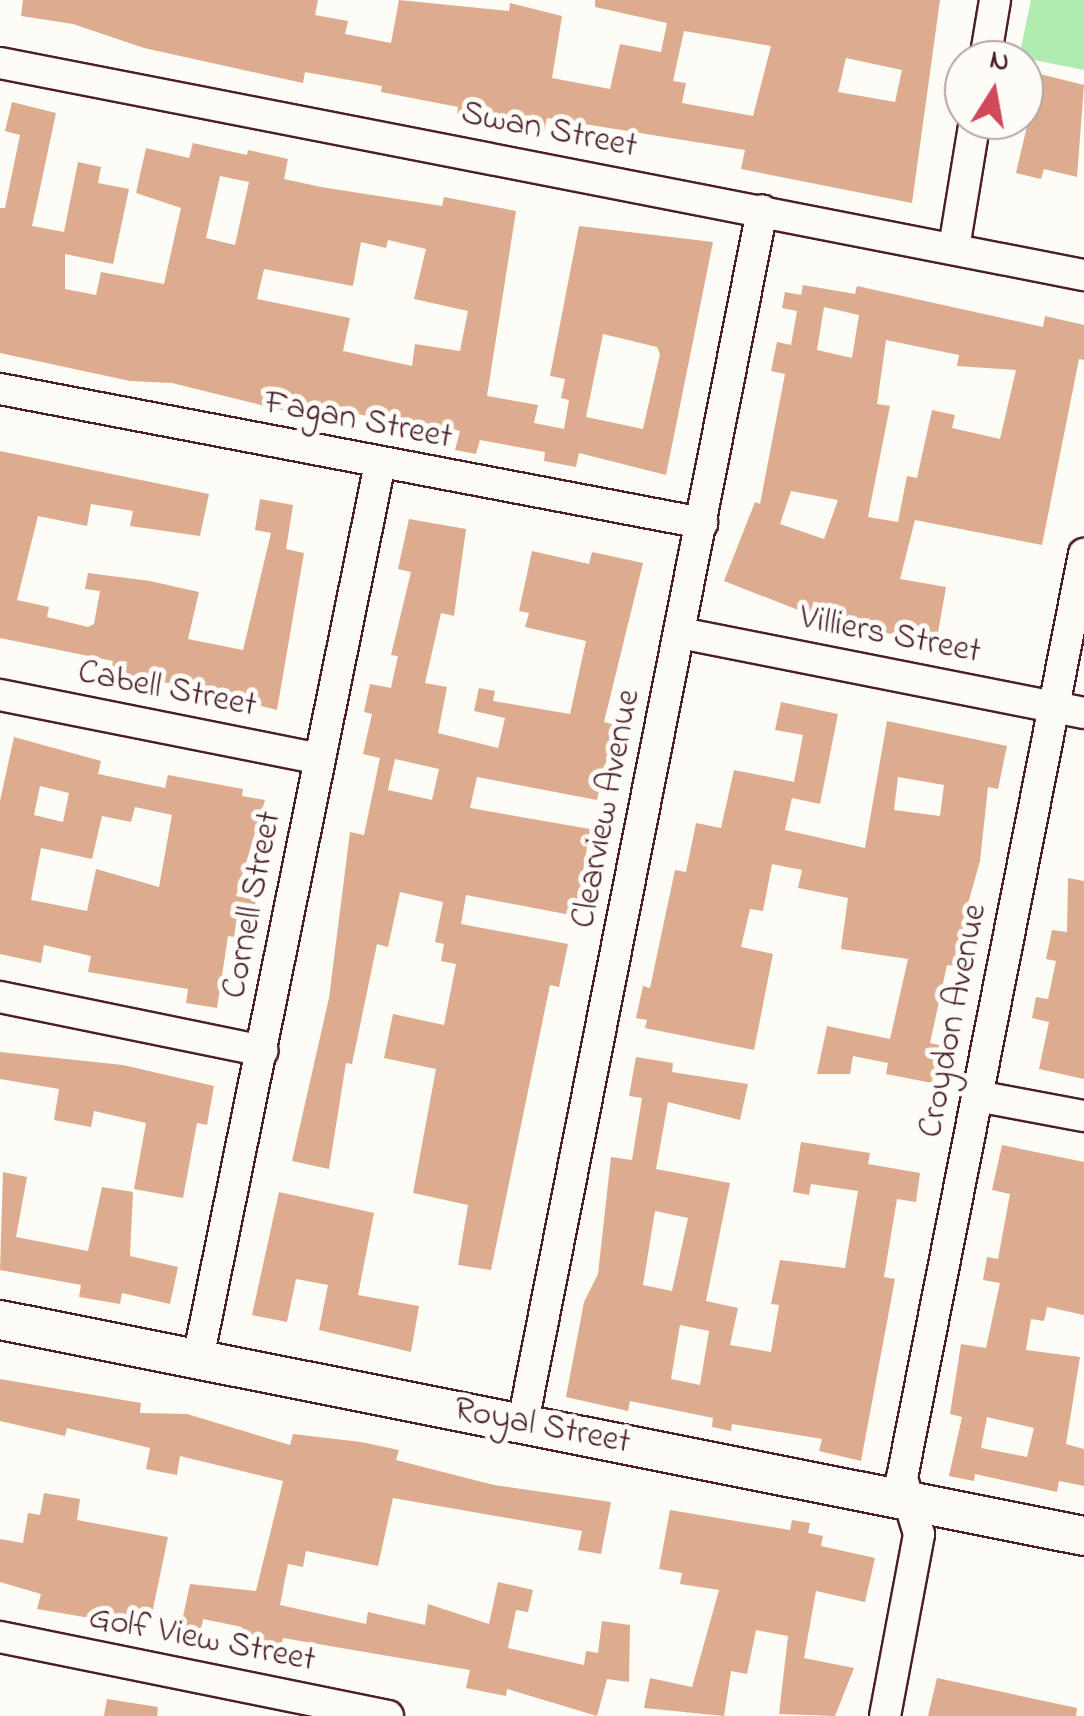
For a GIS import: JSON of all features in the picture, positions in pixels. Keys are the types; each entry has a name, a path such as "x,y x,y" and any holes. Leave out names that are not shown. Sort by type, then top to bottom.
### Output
{"main road":[{"name":"Royal Street","path":"0,1320 1084,1536"}],"street":[{"path":"988,40 995,0"},
{"name":"Swan Street","path":"0,62 1084,274"},
{"path":"954,248 972,140"},
{"name":"Clearview Avenue","path":"522,1422 762,210"},
{"name":"Fagan Street","path":"0,388 702,523"},
{"name":"Cornell Street","path":"198,1359 380,464"},
{"name":"Croydon Avenue","path":"884,1716 920,1534 902,1478 1084,554"},
{"name":"Villiers Street","path":"680,632 1084,714"},
{"name":"Cabell Street","path":"0,694 319,758"},
{"path":"0,996 262,1051"},
{"path":"978,1096 1084,1116"},
{"name":"Golf View Street","path":"0,1637 388,1716"}],"green space":[{"path":"1031,0 1084,0 1084,70 1044,62 1044,40 1023,40"}],"building":[{"path":"23,0 318,0 315,15 348,21 345,34 391,43 399,0 509,11 510,3 562,16 552,78 610,89 620,44 661,52 667,23 595,7 595,0 940,0 912,203 741,169 745,150 547,118 544,132 457,114 458,107 381,92 382,86 305,72 303,83 144,48 73,24 21,16","holes":["684,31 771,46 753,116 682,103 686,83 673,81","846,58 902,70 895,102 838,92"]},
{"path":"1044,75 1084,85 1077,177 1044,169 1041,179 1016,173 1024,140 1044,140"},
{"path":"12,102 56,113 32,226 64,232 78,162 101,167 98,183 129,189 113,264 65,254 65,289 96,295 101,272 164,284 181,208 136,193 146,148 189,158 193,143 247,155 248,150 288,159 284,179 442,206 444,197 516,211 487,396 538,405 534,423 564,429 569,400 561,398 565,379 550,376 579,226 713,242 666,475 579,453 576,467 544,461 545,452 480,440 476,454 455,450 460,431 425,423 423,439 390,433 392,422 332,408 329,422 172,383 130,381 0,353 0,208 5,208 20,135 5,131","holes":["220,176 249,182 235,245 206,238","388,240 426,249 414,299 468,311 460,351 415,344 412,366 343,351 350,318 257,299 264,269 353,286 361,242 386,248","603,334 657,347 660,354 643,429 586,417"]},
{"path":"803,285 855,294 857,286 1043,327 1045,316 1084,325 1084,360 1079,359 1042,545 915,520 900,579 946,587 936,644 816,617 724,581 755,502 760,504 785,374 771,371 777,342 791,345 797,311 782,308 785,292 801,295","holes":["824,307 859,315 852,358 817,350","886,340 959,355 957,366 1016,370 1000,439 952,428 955,415 932,410 917,478 907,476 898,522 868,517 890,406 877,404","791,491 838,500 824,539 780,524"]},
{"path":"0,451 209,494 200,536 130,526 133,511 91,504 87,526 38,516 17,600 49,607 47,617 88,627 94,624 100,591 85,589 88,573 150,581 199,592 188,639 243,650 271,533 255,530 260,499 293,505 286,549 304,553 277,710 170,683 130,681 111,671 113,661 0,638"},
{"path":"409,519 466,529 454,616 441,613 425,683 447,687 438,733 498,748 505,718 474,711 479,688 495,691 493,701 570,714 586,641 525,627 529,613 519,611 532,551 589,564 592,552 643,563 604,722 615,725 597,800 477,777 470,808 590,829 576,916 466,895 461,924 568,944 559,987 550,985 491,1270 458,1265 468,1205 413,1193 436,1069 384,1058 393,1014 444,1025 456,964 441,961 444,944 435,942 443,902 400,892 388,947 377,944 352,1064 346,1063 329,1169 292,1161 329,998 350,832 364,835 380,758 363,754 372,714 364,712 370,684 391,688 398,656 391,655 411,572 398,569","holes":["395,759 439,769 432,800 388,790"]},
{"path":"781,702 838,714 820,804 792,798 785,830 865,848 887,721 1007,746 998,789 988,787 980,861 962,925 968,926 962,967 947,965 930,1043 939,1045 932,1083 886,1074 888,1063 853,1056 850,1074 817,1074 827,1026 890,1039 908,959 841,949 848,898 798,888 802,870 772,864 763,911 750,909 741,947 773,954 754,1050 645,1028 647,1020 636,1018 643,986 650,988 675,870 686,872 696,823 721,828 734,770 794,782 803,735 775,730","holes":["898,777 944,785 940,816 894,810"]},
{"path":"14,737 101,761 98,774 165,788 168,775 243,789 242,796 265,800 236,896 256,900 253,920 237,917 234,937 228,936 217,1008 186,1003 188,989 88,972 91,956 44,945 41,963 0,954 0,801","holes":["40,786 69,793 63,822 34,815","135,807 172,815 159,887 96,869 87,911 31,900 41,848 92,859 102,816 131,822"]},
{"path":"1068,878 1084,881 1084,1079 1039,1069 1049,1022 1032,1018 1036,997 1048,999 1056,961 1046,959 1052,930 1067,932"},
{"path":"0,1052 123,1065 214,1086 207,1125 197,1123 183,1198 134,1189 146,1123 94,1111 91,1127 54,1120 59,1089 0,1079"},
{"path":"636,1057 673,1063 672,1072 748,1084 740,1120 668,1102 656,1169 730,1183 706,1301 738,1308 730,1345 771,1352 779,1305 771,1304 780,1260 845,1268 858,1191 811,1184 809,1195 793,1192 801,1142 870,1153 868,1164 920,1173 916,1202 897,1199 884,1277 895,1279 861,1461 819,1451 822,1439 732,1424 731,1431 712,1427 713,1418 630,1401 628,1411 566,1397 584,1302 598,1274 611,1157 632,1160 642,1098 629,1096","holes":["655,1211 688,1218 672,1291 643,1285","680,1325 709,1331 700,1385 671,1379"]},
{"path":"1002,1145 1084,1162 1084,1315 1047,1307 1044,1321 1031,1319 1026,1350 1080,1357 1066,1444 1084,1449 1084,1486 1059,1481 1057,1492 975,1474 974,1481 949,1476 962,1417 950,1414 961,1344 986,1348 1000,1283 983,1280 987,1257 998,1259 1010,1194 992,1190","holes":["987,1417 1034,1428 1027,1457 981,1448"]},
{"path":"3,1172 27,1177 16,1237 88,1251 102,1187 133,1192 130,1256 178,1267 170,1304 122,1293 120,1304 79,1297 81,1285 0,1270"},
{"path":"279,1192 374,1213 358,1295 419,1306 411,1352 319,1330 328,1285 296,1279 287,1322 252,1315"},
{"path":"0,1379 141,1403 140,1413 187,1414 290,1445 293,1434 361,1442 399,1450 396,1460 494,1485 611,1502 601,1554 578,1550 582,1531 393,1498 378,1566 306,1551 303,1567 288,1564 280,1605 366,1624 368,1612 425,1625 428,1604 489,1624 498,1582 533,1590 528,1612 516,1610 508,1648 584,1665 586,1651 598,1653 602,1621 630,1625 629,1682 607,1679 597,1716 507,1689 506,1696 466,1688 470,1670 283,1638 280,1654 238,1645 242,1627 203,1619 201,1630 181,1626 190,1584 256,1591 283,1481 180,1456 177,1475 146,1469 150,1448 67,1428 65,1436 0,1421"},
{"path":"44,1493 80,1499 77,1520 168,1537 149,1628 37,1609 41,1594 0,1582 0,1539 23,1543 28,1513 40,1515"},
{"path":"670,1510 790,1530 792,1520 810,1523 808,1533 823,1536 821,1546 875,1558 865,1602 816,1591 804,1658 854,1668 835,1716 779,1714 788,1636 756,1630 747,1674 731,1671 724,1716 644,1708 650,1678 692,1687 719,1590 680,1584 682,1573 659,1569"},
{"path":"937,1678 1077,1708 1076,1716 928,1716"},
{"path":"107,1699 158,1707 157,1716 104,1716"}]}
